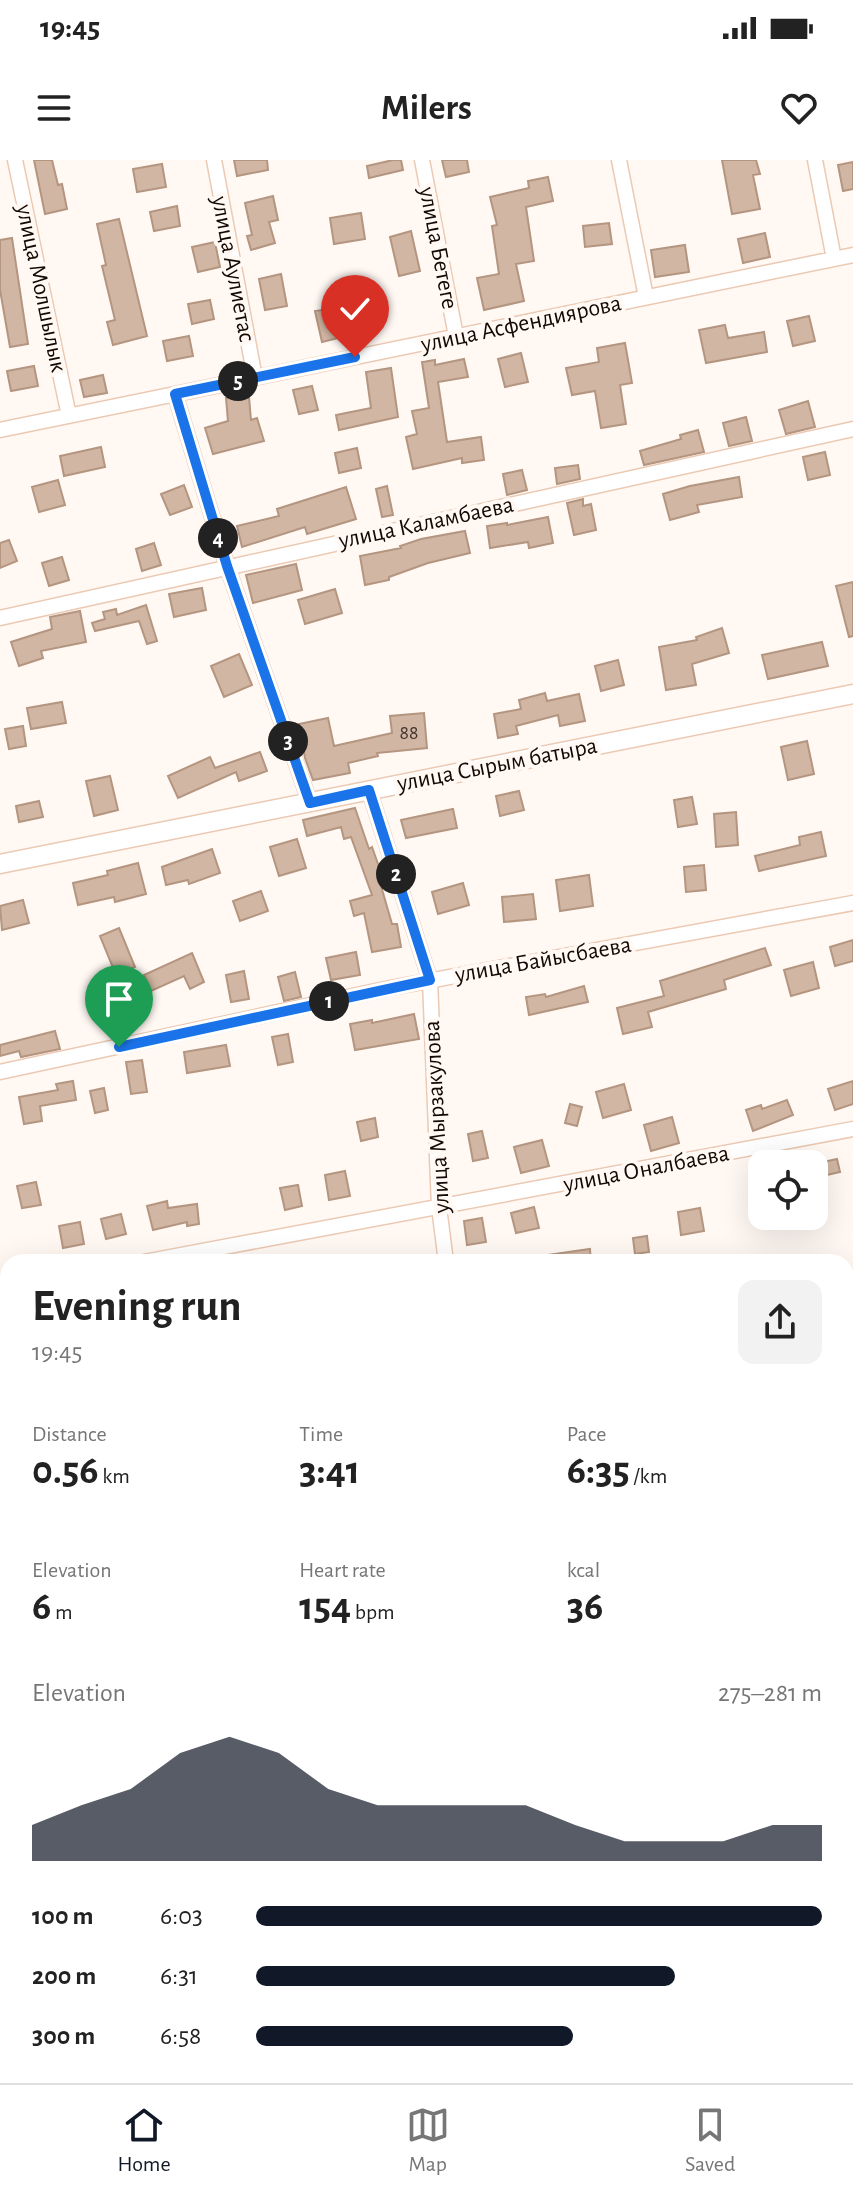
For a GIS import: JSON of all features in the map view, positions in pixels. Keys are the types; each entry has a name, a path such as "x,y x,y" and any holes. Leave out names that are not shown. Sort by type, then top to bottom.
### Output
{"street":[{"name":"улица Молшылык","path":"15,160 69,416"},
{"name":"улица Аулиетас","path":"214,160 255,378"},
{"name":"улица Бетеге","path":"422,160 456,336"},
{"path":"619,160 646,297"},
{"path":"815,160 834,259"},
{"name":"улица Асфендиярова","path":"0,430 853,255"},
{"path":"175,394 227,566 310,803"},
{"name":"улица Каламбаева","path":"0,618 853,429"},
{"name":"улица Сырым батыра","path":"0,864 853,694"},
{"name":"улица Мырзакулова","path":"369,790 430,980 439,1207 445,1254"},
{"name":"улица Байысбаева","path":"0,1072 430,980 853,903"},
{"name":"улица Оналбаева","path":"187,1254 853,1129"}],"building":[{"path":"34,160 52,160 58,185 62,184 67,209 45,214"},
{"path":"234,160 267,160 268,170 237,176"},
{"path":"401,160 403,170 369,178 367,166"},
{"path":"442,160 467,160 469,172 446,177"},
{"path":"722,160 756,160 760,174 753,175 760,209 732,214"},
{"path":"853,162 853,189 843,191 838,165"},
{"path":"162,164 166,187 137,192 133,169"},
{"path":"548,177 553,201 526,207 534,261 516,264 524,301 484,310 477,278 499,274 492,226 497,225 490,197 529,188 528,181"},
{"path":"273,196 278,220 269,222 275,243 251,250 247,236 252,235 245,203"},
{"path":"177,206 180,226 154,231 150,212"},
{"path":"361,213 365,239 334,244 330,218"},
{"path":"119,219 147,336 113,345 107,322 115,320 102,266 106,265 97,224"},
{"path":"609,223 612,244 585,247 583,226"},
{"path":"411,231 420,271 399,276 390,237"},
{"path":"765,233 770,257 743,263 738,239"},
{"path":"12,238 28,344 10,347 0,290 0,240"},
{"path":"215,242 220,267 198,272 192,247"},
{"path":"685,245 689,272 655,277 651,250"},
{"path":"281,274 287,306 265,310 259,279"},
{"path":"210,300 214,319 192,324 188,304"},
{"path":"373,303 376,323 344,329 346,336 322,342 315,311"},
{"path":"809,316 815,341 793,346 787,321"},
{"path":"725,325 728,338 764,332 767,352 706,363 699,330"},
{"path":"189,336 193,356 167,361 163,341"},
{"path":"625,343 632,383 620,385 626,424 601,428 595,391 572,395 566,368 599,362 597,348"},
{"path":"521,353 528,382 505,387 498,359"},
{"path":"464,359 468,377 438,382 447,442 481,437 484,460 462,463 462,458 413,469 406,437 417,434 412,411 429,408 422,362 435,360 435,365"},
{"path":"34,366 38,386 11,391 7,371"},
{"path":"391,368 398,417 339,430 336,415 371,408 366,372"},
{"path":"103,375 107,393 84,397 80,380"},
{"path":"312,386 318,410 299,414 293,390"},
{"path":"249,397 251,420 257,418 264,441 213,454 205,428 228,421 226,398"},
{"path":"808,401 815,427 786,434 779,410"},
{"path":"746,417 752,441 729,446 723,423"},
{"path":"698,430 704,452 644,465 640,451 681,439 680,435"},
{"path":"101,447 105,467 64,476 60,456"},
{"path":"357,448 361,468 339,473 335,453"},
{"path":"825,452 830,475 808,480 803,457"},
{"path":"578,465 580,479 557,484 555,468"},
{"path":"522,470 527,490 507,495 503,474"},
{"path":"739,477 742,497 697,505 699,512 670,520 663,494"},
{"path":"58,480 65,505 39,512 32,487"},
{"path":"184,485 192,507 170,515 161,494"},
{"path":"387,486 393,515 382,517 376,489"},
{"path":"346,487 356,519 307,534 305,527 242,547 237,526 279,516 277,509"},
{"path":"583,499 583,506 591,504 596,530 574,535 567,503"},
{"path":"548,517 553,543 529,548 528,542 490,548 487,526"},
{"path":"465,531 470,553 428,563 389,577 389,580 365,585 360,556 401,548 421,539"},
{"path":"9,540 17,561 0,568 0,543"},
{"path":"154,543 161,565 142,571 136,549"},
{"path":"62,557 69,580 49,586 42,563"},
{"path":"296,564 302,590 253,603 246,575"},
{"path":"853,582 853,636 849,637 836,586"},
{"path":"202,588 206,610 174,617 169,594"},
{"path":"335,589 342,613 305,624 298,600"},
{"path":"146,605 157,641 147,644 139,621 95,631 92,623 105,619 103,612 116,609 117,615"},
{"path":"80,611 86,642 41,651 43,658 19,666 11,642 52,629 50,617"},
{"path":"722,628 729,653 692,664 696,685 666,690 659,647 697,640 696,637"},
{"path":"822,642 828,666 768,679 762,655"},
{"path":"239,654 252,685 224,697 211,666"},
{"path":"618,660 624,685 601,691 595,666"},
{"path":"545,693 547,701 579,694 585,721 560,726 558,715 516,726 518,734 498,738 494,714 521,709 519,700"},
{"path":"62,702 66,723 31,729 27,708"},
{"path":"424,713 427,748 377,753 378,756 348,763 350,773 313,780 305,758 299,724 328,718 334,746 392,733 390,716"},
{"path":"23,726 26,746 9,749 5,729"},
{"path":"807,741 814,774 788,780 781,747"},
{"path":"260,752 267,771 239,781 236,772 178,798 168,776 210,757 215,768"},
{"path":"110,776 118,810 94,816 86,781"},
{"path":"519,791 524,810 500,816 496,796"},
{"path":"692,797 697,824 678,827 674,800"},
{"path":"39,801 43,817 19,822 16,806"},
{"path":"355,808 383,878 379,879 392,924 397,924 401,947 372,952 364,913 354,916 350,901 372,895 351,837 344,839 341,827 307,836 303,820"},
{"path":"453,809 457,828 406,838 401,820"},
{"path":"736,812 738,845 716,847 714,814"},
{"path":"821,832 826,856 759,871 755,856 800,845 799,837"},
{"path":"297,839 306,868 279,876 270,847"},
{"path":"212,849 220,873 189,884 188,880 166,885 162,867"},
{"path":"138,863 146,894 115,902 114,897 78,905 73,883 108,875 107,871"},
{"path":"704,865 706,890 686,892 684,867"},
{"path":"589,875 593,906 560,911 556,880"},
{"path":"463,883 469,905 438,914 432,892"},
{"path":"261,891 268,911 240,921 233,901"},
{"path":"533,894 536,919 504,922 502,897"},
{"path":"23,900 29,923 2,930 0,906"},
{"path":"119,928 135,967 116,975 100,936"},
{"path":"853,940 853,961 835,966 830,947"},
{"path":"765,948 771,965 724,980 726,989 648,1012 652,1027 623,1034 617,1008 664,996 660,981"},
{"path":"356,952 360,975 331,980 326,958"},
{"path":"192,953 204,982 190,989 184,976 151,991 144,975"},
{"path":"813,962 819,988 791,996 784,970"},
{"path":"244,971 249,999 231,1002 226,975"},
{"path":"295,972 301,997 284,1001 278,977"},
{"path":"584,986 588,1002 529,1015 526,997 545,994 546,997"},
{"path":"126,1009 131,1029 110,1035 104,1015"},
{"path":"414,1014 419,1039 355,1050 350,1024 372,1020 372,1023"},
{"path":"55,1031 60,1049 21,1057 19,1051 0,1056 0,1045"},
{"path":"288,1034 293,1062 278,1065 272,1037"},
{"path":"226,1045 230,1066 187,1073 184,1052"},
{"path":"142,1060 147,1092 131,1094 126,1062"},
{"path":"73,1081 76,1100 40,1106 42,1121 24,1124 19,1097 58,1090 56,1084"},
{"path":"853,1081 853,1104 835,1110 828,1089"},
{"path":"624,1084 631,1110 603,1118 596,1092"},
{"path":"104,1088 108,1110 95,1113 90,1091"},
{"path":"787,1100 793,1115 753,1131 746,1110 761,1105 762,1109"},
{"path":"570,1104 582,1107 577,1126 565,1123"},
{"path":"672,1117 679,1143 651,1151 644,1125"},
{"path":"375,1118 378,1137 361,1141 357,1122"},
{"path":"482,1131 488,1158 473,1161 468,1134"},
{"path":"542,1140 549,1166 521,1173 514,1147"},
{"path":"837,1159 840,1172 828,1175 828,1161"},
{"path":"345,1171 350,1196 329,1200 325,1175"},
{"path":"36,1182 41,1205 22,1208 17,1186"},
{"path":"298,1185 302,1206 285,1210 280,1188"},
{"path":"167,1201 168,1208 197,1204 199,1224 187,1226 187,1222 153,1230 147,1206"},
{"path":"534,1207 539,1228 516,1233 511,1213"},
{"path":"700,1208 704,1231 681,1235 678,1212"},
{"path":"121,1214 126,1234 106,1239 101,1219"},
{"path":"482,1218 486,1242 467,1245 464,1221"},
{"path":"80,1222 84,1244 63,1248 59,1226"},
{"path":"647,1236 649,1252 635,1254 633,1238"},
{"path":"590,1249 590,1254 554,1254"}],"route":[{"path":"119,1047 430,980 369,790 310,803 227,566 175,394 355,357"}]}
